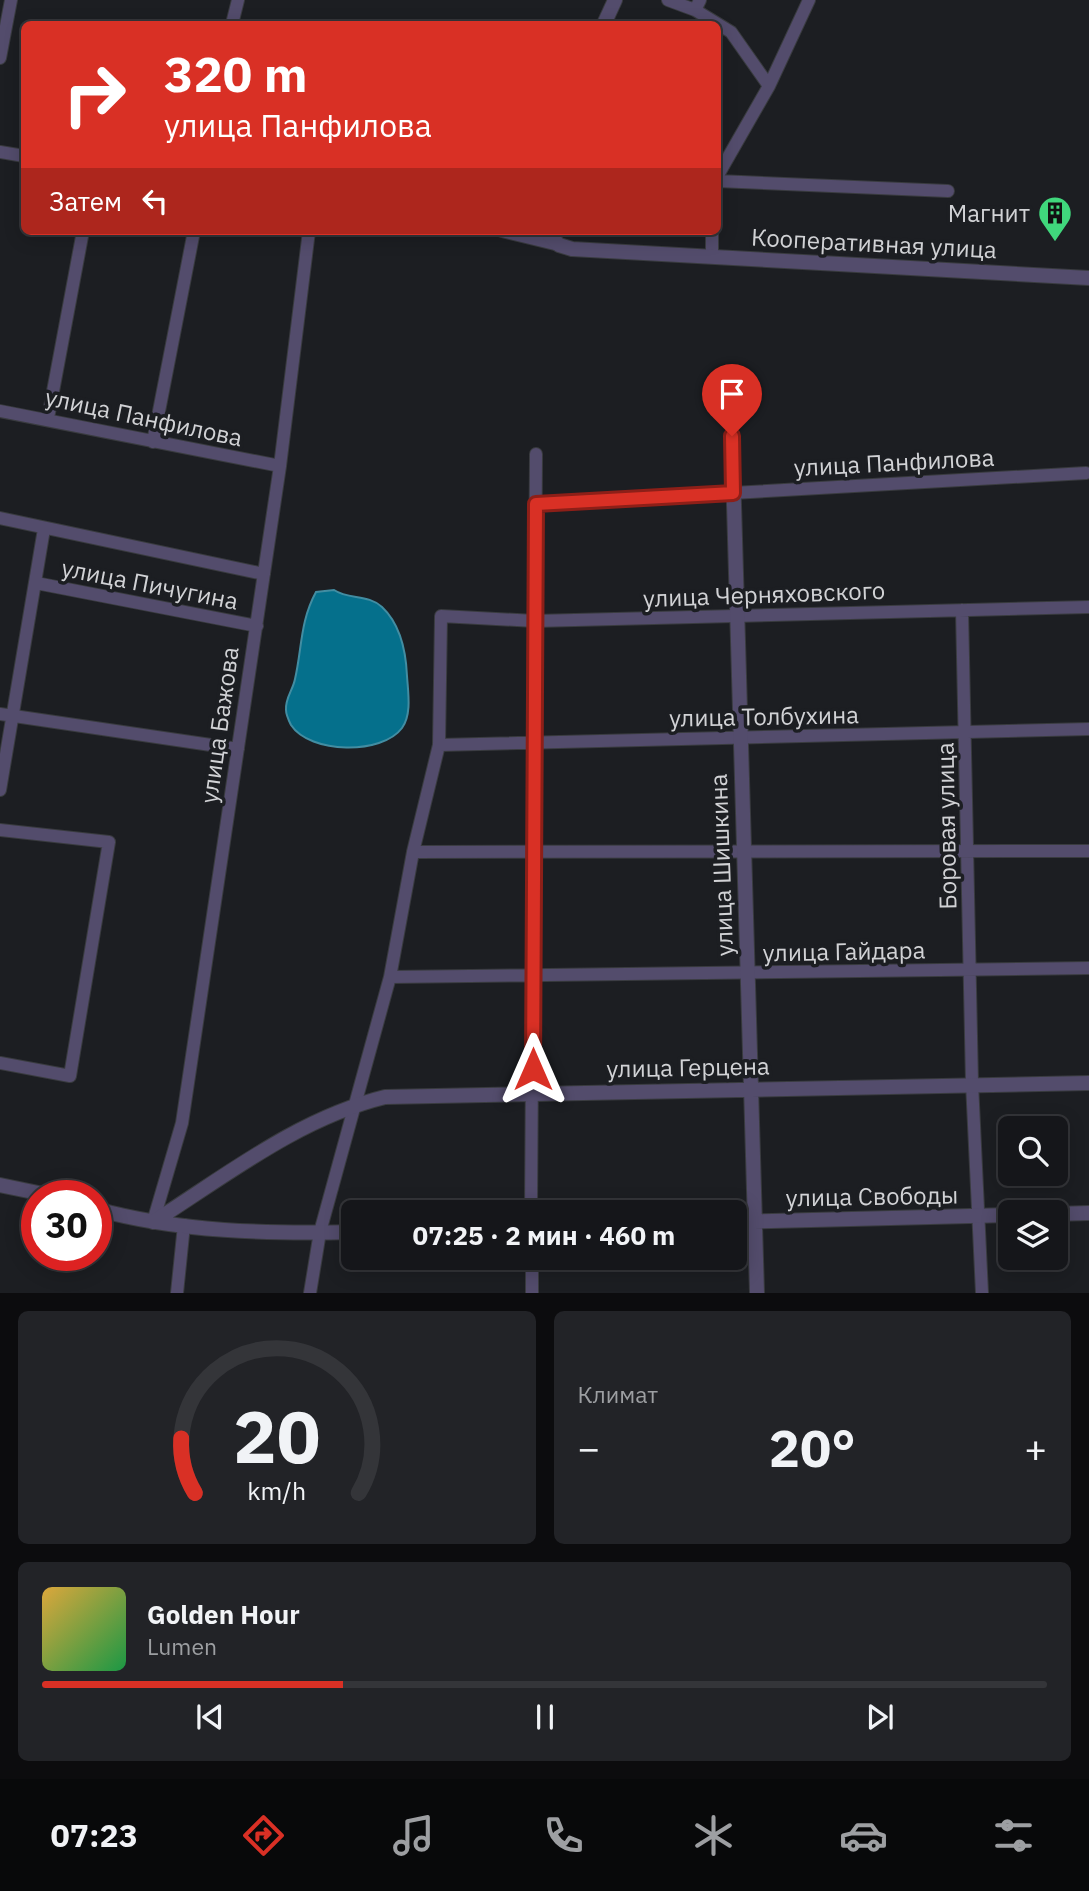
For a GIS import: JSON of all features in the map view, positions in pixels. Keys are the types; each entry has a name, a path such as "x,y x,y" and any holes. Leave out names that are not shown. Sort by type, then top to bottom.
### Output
{"street":[{"path":"0,58 11,0"},
{"path":"233,20 237,0"},
{"path":"605,21 615,0"},
{"path":"668,0 698,5 718,21"},
{"path":"721,169 769,86 809,0"},
{"path":"721,24 731,32 769,86"},
{"path":"0,152 21,156"},
{"path":"721,181 948,191"},
{"path":"48,418 82,235"},
{"path":"153,442 193,235"},
{"name":"улица Бажова","path":"153,1222 182,1124 280,466 309,235"},
{"path":"518,235 566,247"},
{"path":"551,235 566,247"},
{"path":"712,235 712,257"},
{"name":"Кооперативная улица","path":"566,247 1089,278"},
{"name":"улица Панфилова","path":"0,411 48,418 153,442 280,466"},
{"name":"улица Шишкина","path":"732,436 757,1293"},
{"path":"531,1200 536,454"},
{"name":"улица Панфилова","path":"536,504 1086,472"},
{"path":"0,519 264,574"},
{"path":"0,790 44,529"},
{"name":"улица Пичугина","path":"36,583 257,626"},
{"name":"улица Черняховского","path":"439,745 441,616 535,621 1089,607"},
{"name":"Боровая улица","path":"962,610 972,1083 982,1293"},
{"path":"0,714 238,749"},
{"name":"улица Толбухина","path":"439,745 1089,729"},
{"path":"310,1293 320,1232 390,977 413,852 439,745"},
{"path":"0,831 109,842 70,1076 0,1063"},
{"path":"413,852 1089,851"},
{"name":"улица Гайдара","path":"390,977 534,973 1089,968"},
{"name":"улица Герцена","path":"153,1222 296,1130 355,1104 385,1097 972,1083 1089,1083"},
{"path":"0,1185 21,1189"},
{"path":"112,1213 153,1222 284,1234 341,1231"},
{"path":"1068,1214 1089,1213"},
{"name":"улица Свободы","path":"747,1221 998,1215"},
{"path":"177,1293 184,1225"},
{"path":"532,1270 532,1293"}],"water":[{"path":"334,590 377,603 382,607 393,622 403,648 409,703 405,722 392,737 363,747 346,748 314,742 300,735 291,725 286,710 311,603 316,592"}],"place":[{"name":"Магнит","path":"1055,243"}],"route":[{"path":"533,1069 536,504 733,493 732,436"}]}
